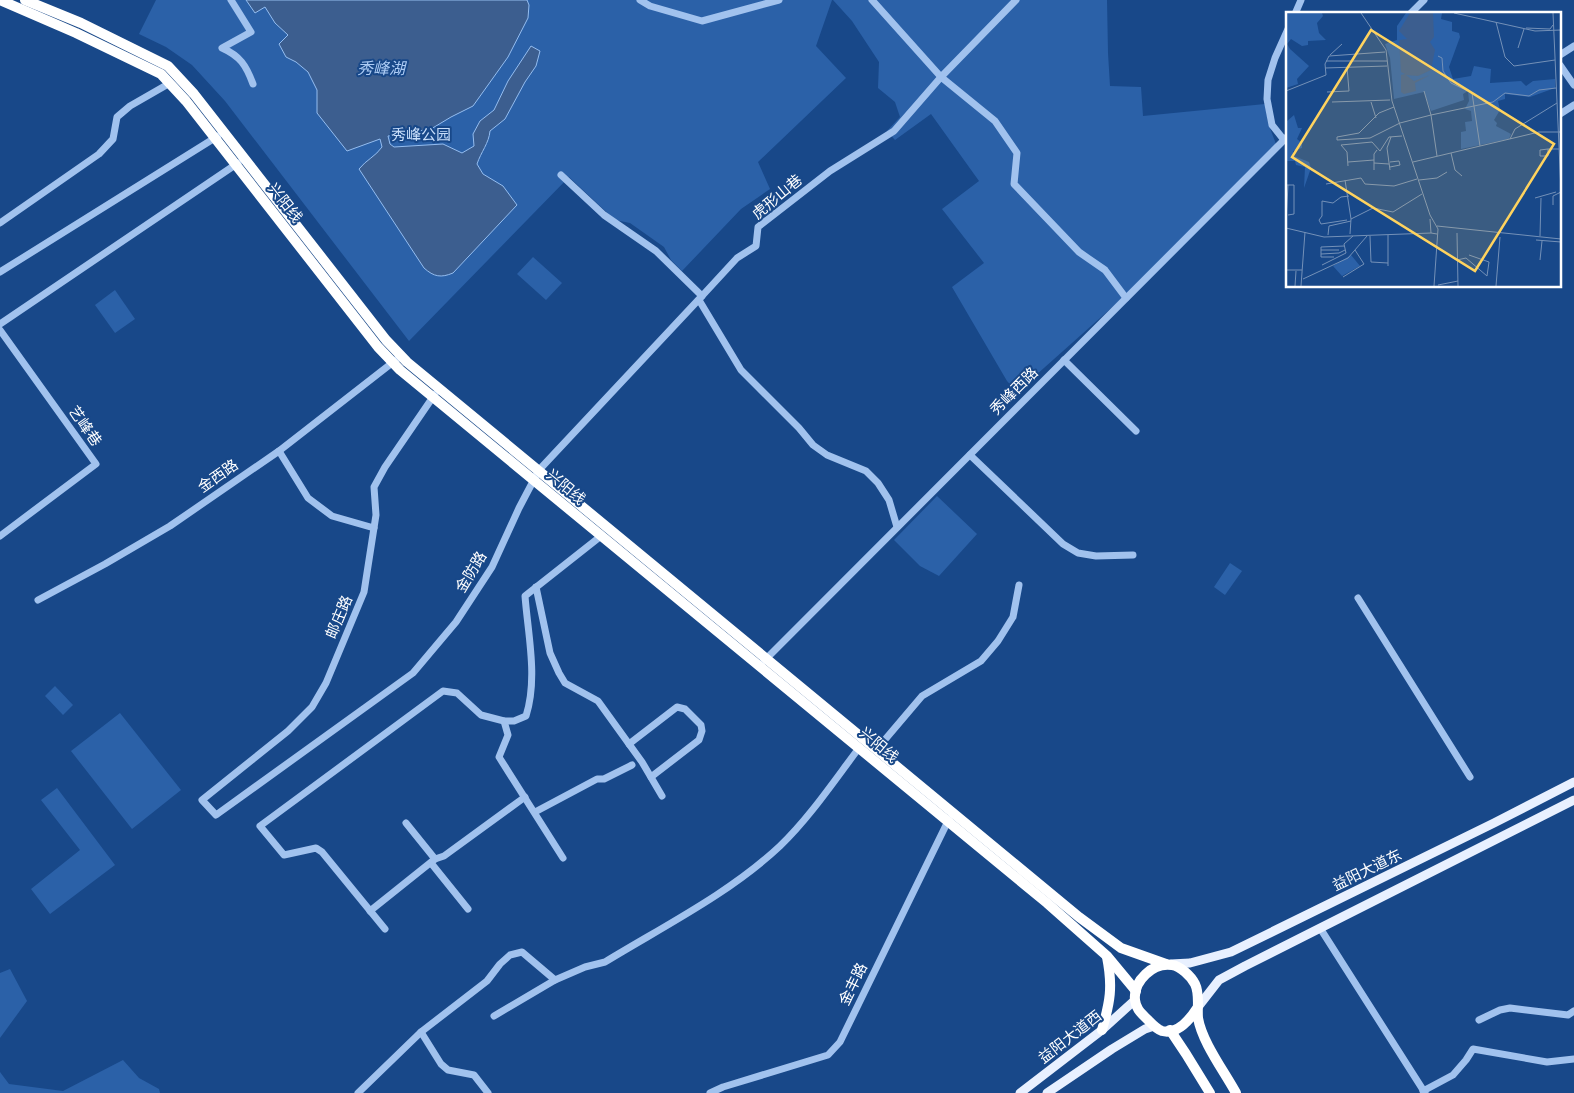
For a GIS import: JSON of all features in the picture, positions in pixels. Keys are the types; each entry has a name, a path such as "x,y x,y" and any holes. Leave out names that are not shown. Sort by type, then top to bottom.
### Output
{"highway":[{"name":"兴阳线","path":"0,0 76,33 161,74 220,135"},
{"name":"兴阳线","path":"25,0 81,23 168,66 194,94 220,135 240,161 386,340 397,360 763,662 859,748 1121,948 1166,964"},
{"name":"兴阳线","path":"536,475 601,536 877,749 1107,956 1136,995"},
{"path":"1102,1030 1110,1004 1111,979 1107,956"},
{"path":"1198,1007 1189,1021 1170,1030 1162,1031 1138,1011 1136,995 1146,973 1157,966 1174,965 1185,972 1194,983 1198,992 1198,1007 1198,1018 1207,1042 1236,1093"},
{"path":"1170,1030 1210,1093"}],"main road":[{"name":"益阳大道东","path":"1166,964 1190,963 1231,952 1485,828 1574,782"},
{"path":"1198,1007 1219,980 1574,800"},
{"path":"1256,940 1264,956"},
{"name":"益阳大道西","path":"1020,1093 1102,1030 1136,995"},
{"name":"益阳大道西","path":"1047,1093 1112,1049 1154,1026"}],"street":[{"path":"232,0 251,32 222,48 239,58 253,84"},
{"path":"640,0 650,6 702,21 779,0"},
{"path":"872,0 941,77 994,121 1017,153 1014,184 1079,252 1105,270 1126,298"},
{"name":"虎形山巷","path":"700,298 737,258 756,246 758,227 830,172 894,131 941,77 1016,0"},
{"path":"1296,12 1301,0"},
{"path":"1412,12 1424,0"},
{"path":"1286,33 1274,58 1268,80 1268,99 1272,125 1286,138"},
{"path":"1562,54 1574,46"},
{"path":"1562,69 1574,85"},
{"path":"0,224 99,154 113,138 117,117 130,106 170,83"},
{"path":"1562,113 1574,105"},
{"path":"0,272 220,135"},
{"name":"秀峰西路","path":"763,662 1286,138"},
{"path":"0,324 240,161"},
{"path":"561,175 604,215 656,251 700,298 742,370 799,428 813,445 827,455 866,470 878,483 889,500 897,527"},
{"name":"金防路","path":"216,815 413,673 456,622 492,567 536,475 700,298"},
{"name":"艺峰巷","path":"0,330 96,464 0,536"},
{"name":"金西路","path":"38,600 170,526 279,451 397,360"},
{"path":"1064,360 1136,431"},
{"name":"邮庄路","path":"216,815 202,800 288,731 312,707 326,683 364,592 376,515 374,487 385,467 436,392"},
{"path":"279,451 308,498 332,516 374,528"},
{"path":"970,455 1062,544 1078,553 1096,556 1133,555"},
{"path":"385,929 322,852 316,848 284,855 260,826 443,691 457,693 480,715 514,721 526,716 530,705 532,673 525,596 601,536"},
{"path":"877,749 922,696 981,661 998,641 1013,617 1019,585"},
{"path":"536,587 550,653 565,683 598,701 629,744 662,796"},
{"path":"1358,598 1470,777"},
{"path":"629,744 678,707 685,709 700,725 702,731 700,740 651,777"},
{"path":"504,720 508,735 499,757 563,858"},
{"path":"494,1016 555,980 585,967 605,962 743,878 787,838 859,748"},
{"path":"535,812 597,779 604,779 632,765"},
{"path":"370,911 433,861 444,856 525,796"},
{"name":"金丰路","path":"710,1093 723,1087 828,1055 840,1042 950,816"},
{"path":"406,823 468,909"},
{"path":"1320,928 1424,1092 1453,1076 1473,1050 1547,1062 1574,1059"},
{"path":"358,1093 421,1032 487,981 500,964 510,955 522,952 555,980"},
{"path":"1479,1020 1500,1010 1510,1008 1568,1015 1574,1011"},
{"path":"421,1032 440,1064 448,1070 474,1075 488,1093"}],"green space":[{"name":"秀峰公园","path":"156,0 832,0 816,46 846,78 758,162 770,189 741,209 682,271 671,260 664,247 630,223 615,220 569,177 409,341 225,101 192,65 166,47 139,34"},
{"path":"833,0 1107,0 1110,86 1141,87 1143,116 1265,104 1268,123 1276,144 1127,294 1017,392 1007,381 952,287 984,263 942,209 979,181 931,114 895,140 887,131 900,117 895,102 878,88 879,62 852,21"},
{"path":"533,257 562,283 546,300 517,274"},
{"path":"115,290 135,319 115,333 95,305"},
{"path":"937,496 977,534 939,576 920,566 894,540"},
{"path":"1230,563 1242,571 1225,595 1214,587"},
{"path":"55,686 73,705 63,715 45,696"},
{"path":"120,713 181,790 132,829 71,751"},
{"path":"57,788 115,865 50,914 31,889 80,850 41,800"},
{"path":"10,969 27,1001 0,1038 0,973"},
{"path":"123,1060 139,1078 159,1089 160,1093 0,1093 0,1072 9,1084 63,1091"}],"water":[{"name":"秀峰湖","path":"246,0 527,0 529,5 528,18 508,57 473,106 431,129 388,136 390,144 394,147 443,144 462,153 474,146 473,134 480,121 494,110 508,81 531,46 540,51 536,66 505,119 490,131 477,164 483,174 503,186 517,205 453,273 438,276 424,268 359,169 382,147 380,139 347,151 317,113 317,90 308,72 296,62 286,57 279,44 288,35 275,23 265,7 255,13"}]}
